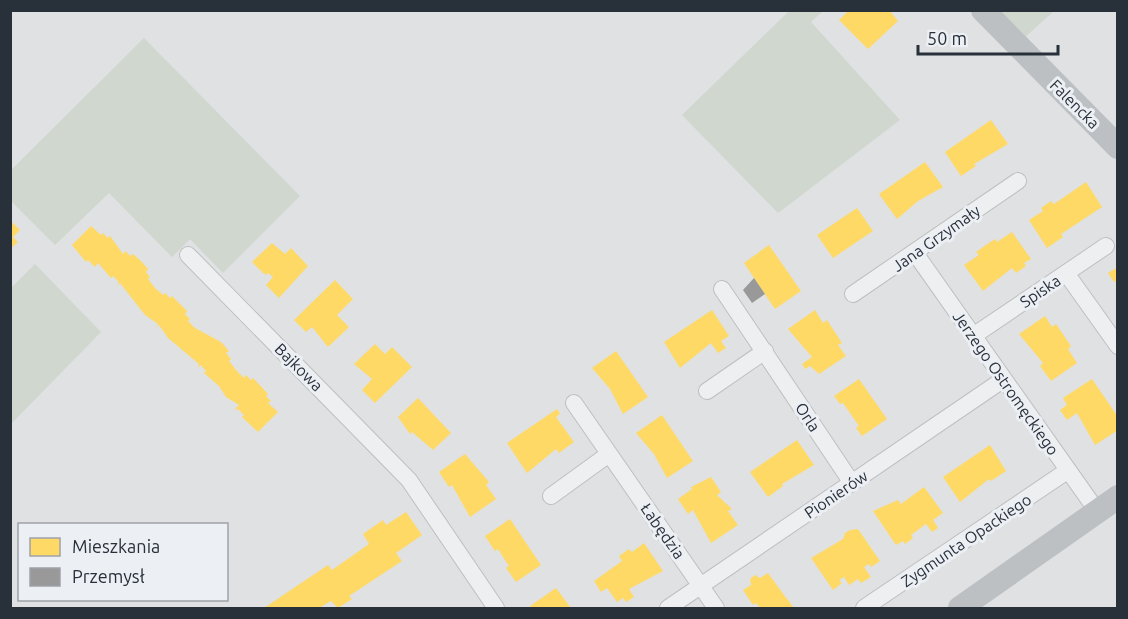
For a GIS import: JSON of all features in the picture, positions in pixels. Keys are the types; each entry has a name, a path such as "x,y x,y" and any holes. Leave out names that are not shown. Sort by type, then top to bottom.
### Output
{"street":[{"name":"Falencka","path":"983,10 1118,147"},
{"name":"Jana Grzymały","path":"853,294 1018,181"},
{"name":"Spiska","path":"973,336 1106,246"},
{"name":"Jerzego Ostromęckiego","path":"915,253 1097,511"},
{"name":"Bajkowa","path":"188,255 410,480 491,607"},
{"path":"1066,273 1118,346"},
{"name":"Orla","path":"722,289 852,483"},
{"path":"707,391 765,351"},
{"name":"Pionierów","path":"668,609 1004,379"},
{"name":"Łabędzia","path":"574,403 716,609"},
{"path":"552,496 609,454"},
{"name":"Zygmunta Opackiego","path":"864,609 1067,471"},
{"path":"960,609 1118,497"}],"shaded area":[{"path":"789,11 823,11 811,22 900,120 778,213 682,115"},
{"path":"996,11 1054,11 1023,39"},
{"path":"144,38 300,196 223,273 190,239 172,257 109,193 55,245 11,201 11,170"},
{"path":"35,264 101,332 11,424 11,288"}],"building: Mieszkania":[{"path":"849,10 889,10 898,21 868,49 839,20"},
{"path":"991,120 1008,144 974,164 976,166 961,176 945,152"},
{"path":"925,162 943,187 918,201 897,219 879,194"},
{"path":"1086,182 1102,207 1061,234 1063,237 1047,248 1029,220 1043,211 1041,208 1051,201 1054,204"},
{"path":"857,208 873,231 833,258 817,235"},
{"path":"10,220 20,230 13,237 18,242 10,249"},
{"path":"91,226 101,235 103,233 108,238 110,236 123,254 126,251 130,256 133,254 141,261 148,269 146,272 150,277 148,279 155,288 163,295 165,293 170,298 172,296 187,311 185,314 190,319 188,321 195,328 221,342 229,351 226,353 236,370 244,378 246,375 251,380 253,378 268,394 266,396 271,401 268,403 278,412 258,432 242,417 244,415 238,409 234,410 239,405 226,397 219,386 204,373 206,371 201,365 198,368 199,364 168,338 159,325 157,328 158,324 145,315 120,283 117,286 119,282 113,276 111,278 98,263 95,267 88,260 86,262 72,245"},
{"path":"1012,232 1031,259 1024,263 1026,266 1016,273 1012,268 983,291 964,265 979,255 976,252 986,245 995,239 997,242"},
{"path":"272,243 285,254 291,248 308,266 279,298 266,285 273,277 268,273 266,275 252,262"},
{"path":"769,245 801,291 775,309 744,263"},
{"path":"1118,267 1118,280 1114,282 1108,273"},
{"path":"335,280 353,299 337,315 349,327 328,347 312,327 306,332 294,320"},
{"path":"712,310 729,336 721,341 726,348 718,353 711,343 680,368 664,342"},
{"path":"815,310 823,323 827,320 842,343 838,345 846,356 819,374 810,366 805,369 802,364 812,357 788,329"},
{"path":"1045,316 1052,327 1056,324 1071,346 1068,349 1077,363 1051,381 1040,366 1043,363 1019,334"},
{"path":"375,344 385,354 392,347 412,367 375,403 362,390 372,379 354,364"},
{"path":"616,351 648,397 623,414 610,389 592,368"},
{"path":"859,379 887,419 862,436 856,428 859,426 843,403 840,404 834,396"},
{"path":"1092,379 1118,417 1118,430 1095,445 1077,413 1067,420 1060,410 1067,405 1063,398"},
{"path":"418,398 451,433 433,450 412,432 410,434 398,417"},
{"path":"557,409 560,414 556,417 574,442 559,453 556,449 527,473 507,443"},
{"path":"662,415 693,461 667,478 654,454 636,433"},
{"path":"797,440 814,465 782,484 783,486 768,497 750,472"},
{"path":"990,445 1006,471 991,481 989,479 960,502 943,477"},
{"path":"465,454 489,482 486,485 496,499 470,517 452,485 449,487 439,472"},
{"path":"711,477 721,492 717,495 732,509 728,511 738,525 711,543 693,510 688,514 678,499 692,489 691,487"},
{"path":"924,487 943,513 933,520 938,528 932,532 926,524 911,535 913,538 905,544 903,541 896,545 873,511 898,500 901,504"},
{"path":"406,512 422,535 396,553 402,561 349,596 352,599 338,608 331,601 319,608 264,608 328,565 332,570 369,544 363,534 383,520 386,525"},
{"path":"510,519 541,565 516,582 506,568 509,566 498,549 495,551 485,536"},
{"path":"858,529 880,561 871,567 869,564 864,567 871,577 861,583 858,579 849,585 844,577 839,580 842,583 833,590 811,558 843,539 845,533"},
{"path":"644,543 663,571 629,589 634,597 626,602 623,598 617,602 607,588 601,592 594,581 622,561 619,556 629,549 632,552"},
{"path":"768,573 794,608 760,608 756,603 753,605 743,590 751,585 750,579 755,575 760,578"},
{"path":"556,588 571,608 532,608 530,606"}],"building: Przemysł":[{"path":"754,278 765,294 752,303 743,290"}]}
